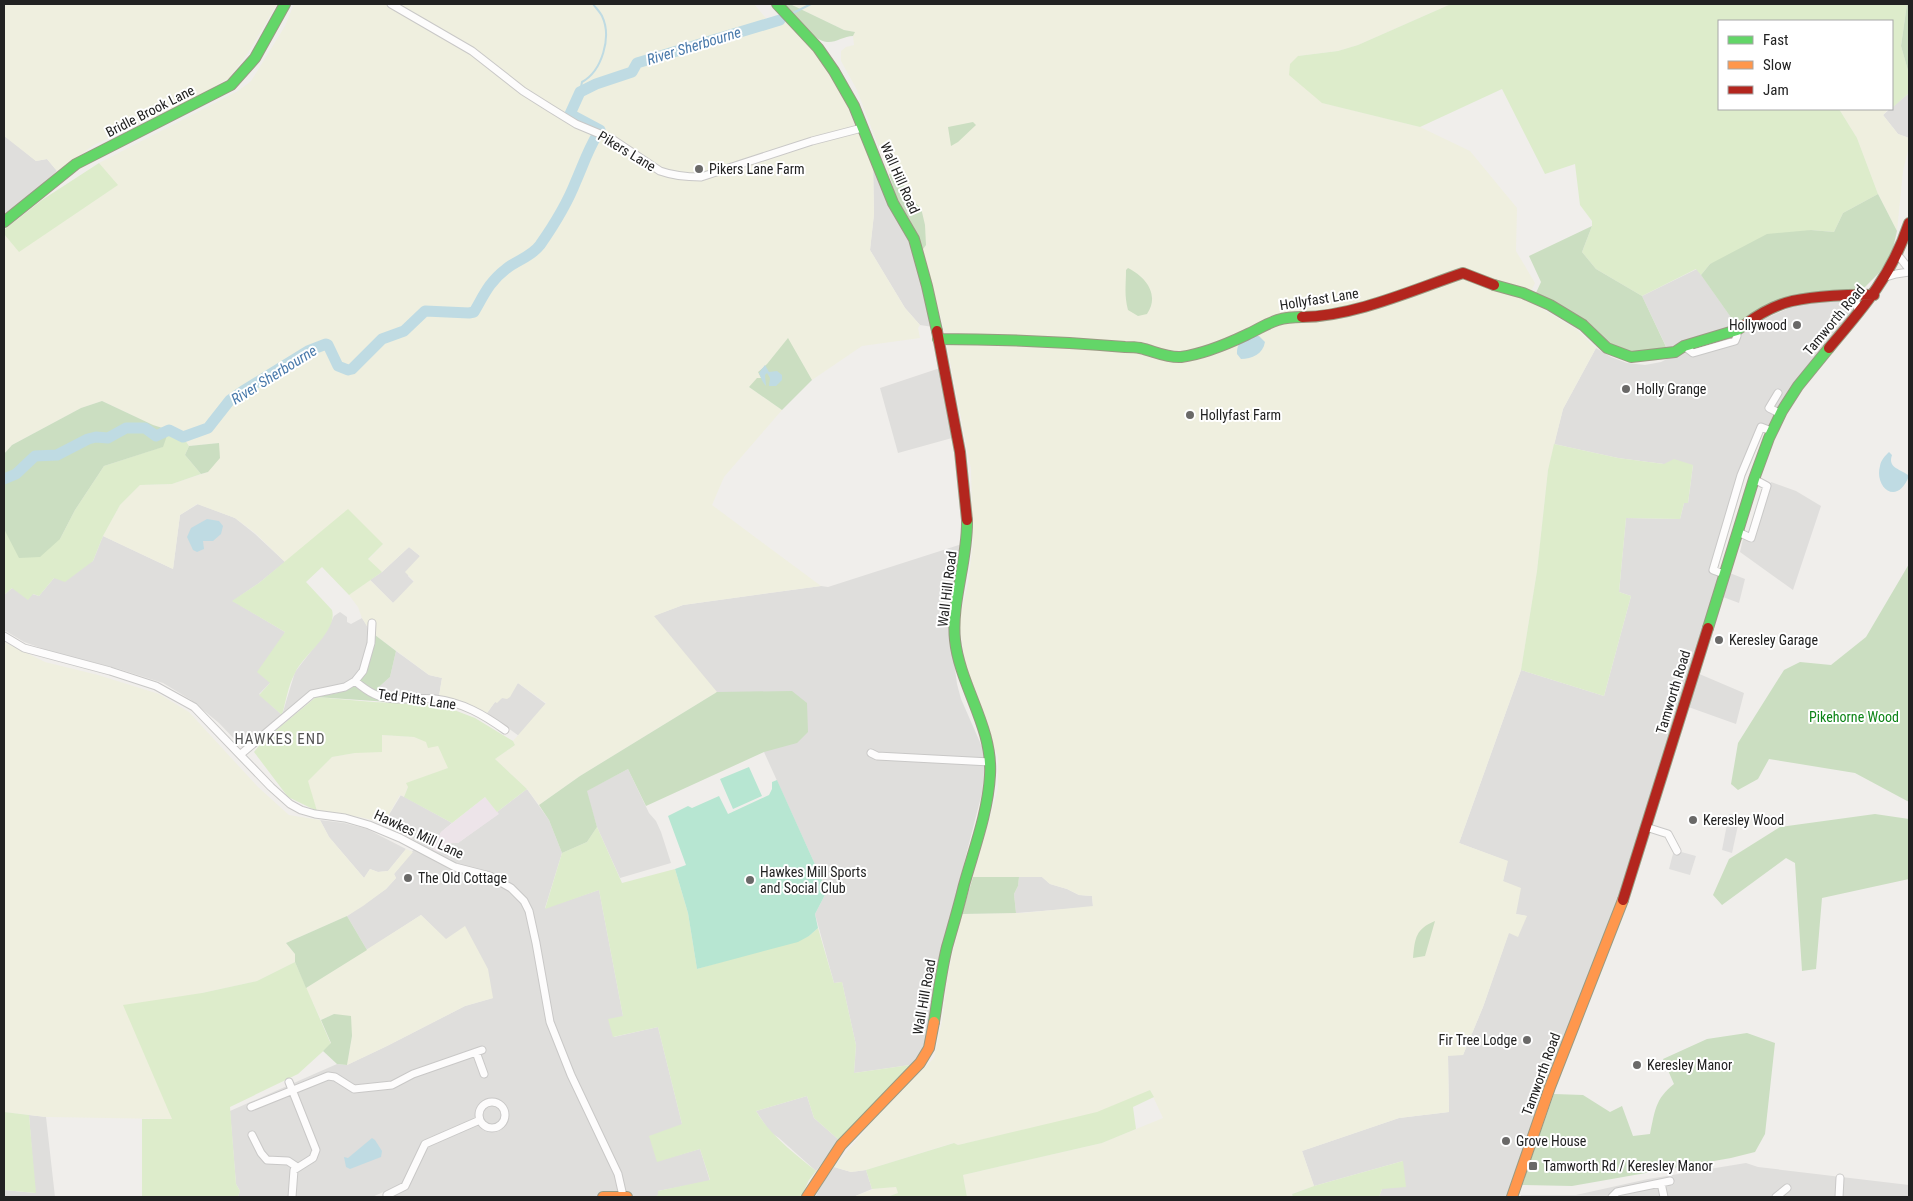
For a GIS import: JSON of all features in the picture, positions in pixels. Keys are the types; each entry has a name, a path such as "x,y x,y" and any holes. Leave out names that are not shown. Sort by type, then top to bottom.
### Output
{"street":[{"name":"Bridle Brook Lane","path":"4,222 18,213 76,164 230,85 239,78 263,45 285,4"},
{"name":"Pikers Lane","path":"391,4 472,51 523,90 576,124 612,139 660,171 668,174 681,177 701,177 812,141 862,128"},
{"name":"Wall Hill Road","path":"777,4 823,54 846,90 878,160 894,204 914,239 934,312 964,474 967,537 964,564 956,600 955,641 964,677 986,740 990,762 985,808 947,948 929,1048 920,1063 841,1145 807,1197"},
{"name":"Tamworth Road","path":"1512,1197 1550,1087 1618,915 1724,574 1771,431 1806,375 1874,295 1886,277 1898,255 1909,223"},
{"path":"1886,277 1909,271 1898,255"},
{"name":"Hollyfast Lane","path":"938,339 1062,342 1140,348 1167,356 1178,357 1200,354 1246,335 1271,322 1286,318 1337,313 1365,306 1463,274 1496,286 1523,292 1550,305 1583,325 1607,348 1631,357 1668,354 1684,346 1737,330 1760,314 1791,301 1854,294 1874,295"},
{"path":"1854,294 1859,313"},
{"path":"1778,393 1768,410 1781,414"},
{"path":"1724,574 1713,570 1742,475 1761,426 1771,431"},
{"path":"1738,532 1751,538 1767,486 1754,480"},
{"path":"241,754 312,694 345,687 355,681 363,671 371,643 372,623"},
{"name":"Hawkes Mill Lane","path":"4,636 24,648 156,686 194,707 271,787 290,804 315,814 345,818 369,824 455,867 498,879 518,894 529,911 550,1022 571,1075 618,1174 625,1196"},
{"name":"Ted Pitts Lane","path":"355,681 375,695 399,699 437,699 462,705 482,714 505,730"},
{"path":"871,753 877,756 990,762"},
{"path":"1646,827 1668,834 1677,851"},
{"path":"251,1107 324,1077 332,1076 354,1089 392,1085 413,1074 479,1051 484,1074"},
{"path":"289,1082 316,1150 313,1158 297,1167 294,1173 292,1197"},
{"path":"385,1196 405,1186 425,1144 480,1120"},
{"path":"252,1135 260,1153 267,1160 288,1161 297,1167"},
{"path":"1839,1197 1840,1178"},
{"path":"1612,1197 1617,1192 1670,1181"},
{"path":"1661,1183 1664,1197"},
{"path":"1776,1197 1787,1188"},
{"path":"603,1197 625,1196"}],"shaded area":[{"path":"1909,93 1909,138 1898,134 1883,115 1889,110 1893,110 1893,107"},
{"path":"4,135 36,161 47,159 57,171 20,205 4,214"},
{"path":"873,162 893,213 910,241 930,307 933,327 920,325 905,308 870,250 874,214"},
{"path":"1697,269 1742,333 1764,319 1796,305 1852,298 1855,312 1801,373 1769,428 1760,426 1745,456 1712,566 1745,579 1739,603 1715,594 1690,670 1744,693 1736,724 1680,704 1607,933 1507,1197 1379,1197 1382,1189 1403,1161 1314,1186 1302,1151 1399,1118 1449,1112 1448,1055 1463,1055 1483,1007 1509,932 1527,916 1516,914 1503,881 1507,861 1459,843 1521,670 1604,696 1631,596 1619,592 1626,518 1680,519 1684,503 1688,503 1693,465 1664,464 1618,458 1554,444 1563,409 1596,348 1611,357 1627,363 1645,365 1661,362 1671,357 1642,296"},
{"path":"940,368 952,438 898,453 880,388"},
{"path":"1771,482 1796,491 1821,506 1793,590 1740,552 1743,539 1752,543"},
{"path":"198,504 235,518 285,562 233,601 285,632 270,683 259,694 282,715 242,747 219,723 191,700 163,683 119,669 52,652 24,642 4,630 4,595 12,588 39,596 54,578 93,561 103,536 173,569 180,515"},
{"path":"962,544 949,621 957,684 961,699 983,749 985,763 982,793 942,949 926,1043 920,1055 910,1065 854,1073 856,1045 842,982 834,983 815,914 827,891 764,752 653,616 683,605 821,586 828,587"},
{"path":"409,547 420,556 408,576 416,584 393,603 370,580 382,572"},
{"path":"340,612 347,617 347,622 351,624 362,618 367,626 369,640 362,667 350,682 312,690 282,715 295,672 326,632 334,616"},
{"path":"396,651 429,675 442,678 439,696 407,696 379,691 380,686 390,677"},
{"path":"518,683 546,704 519,736 487,713 495,702"},
{"path":"628,769 649,813 656,821 671,863 620,878 597,827 586,791"},
{"path":"527,789 549,820 562,853 545,908 599,890 623,1016 614,1037 658,1027 682,1124 657,1161 700,1149 710,1181 658,1191 659,1195 653,1197 391,1197 388,1190 372,1197 238,1197 240,1191 236,1184 230,1111 337,1064 347,1065 465,1006 493,998 446,940 421,915 367,950 347,916 386,889 396,878 394,874 419,843 384,823 401,795 452,823 441,832 433,849 458,843 498,814 497,812"},
{"path":"485,797 499,814 458,843 442,846 439,852 433,850 441,832"},
{"path":"1729,814 1740,816 1732,853 1722,850"},
{"path":"320,820 344,823 367,829 406,849 388,871 378,872 370,869 364,878 329,837"},
{"path":"1674,850 1696,856 1690,875 1669,869"},
{"path":"1019,877 1042,877 1050,884 1079,895 1092,896 1093,907 1016,913 1014,894 1018,886"},
{"path":"807,1096 814,1118 839,1140 816,1171 770,1132 756,1111"},
{"path":"29,1115 46,1117 55,1197 4,1197 4,1190 35,1193"},
{"path":"1746,1163 1758,1167 1909,1185 1909,1197 1520,1197 1521,1195 1576,1195 1648,1179"},
{"path":"834,1167 851,1172 866,1170 872,1189 853,1197 815,1197"}],"green space":[{"path":"4,4 277,4 248,53 229,78 200,95 94,145 57,171 47,159 36,161 4,136"},
{"path":"294,4 754,4 770,23 784,18 813,49 844,97 855,126 873,162 874,214 870,250 905,308 920,325 918,328 920,338 862,346 812,380 788,339 767,364 758,371 761,378 749,387 782,410 724,477 712,505 821,586 683,605 654,616 717,692 580,776 539,805 527,789 495,759 515,745 513,741 546,703 518,683 510,697 507,699 502,698 497,703 495,702 487,713 439,696 442,678 429,675 375,635 369,625 367,626 358,607 349,595 370,580 393,603 414,581 405,572 420,556 409,547 382,572 368,560 383,544 285,562 255,533 235,518 197,504 180,515 173,569 103,536 120,505 140,485 172,484 208,472 219,443 189,446 183,437 102,401 81,408 12,445 4,454 4,234 19,251 117,185 99,163 238,91 251,81 285,26"},
{"path":"783,4 790,4 844,30 855,32 853,36 827,42 810,32"},
{"path":"790,4 1451,4 1358,45 1338,51 1298,56 1323,103 1420,127 1470,151 1517,208 1516,251 1535,283 1527,300 1576,329 1596,348 1563,409 1548,470 1537,571 1521,670 1459,843 1508,861 1503,881 1521,888 1516,914 1527,916 1518,937 1509,933 1483,1007 1463,1055 1448,1056 1449,1112 1399,1118 1302,1151 1314,1186 1292,1194 1293,1197 967,1197 963,1175 1102,1143 1163,1118 1150,1090 1097,1113 958,1145 953,1143 866,1170 851,1172 834,1167 871,1123 934,1058 942,1021 948,973 962,914 1023,913 1093,906 1092,896 1079,895 1050,884 1042,877 973,877 998,789 998,756 970,690 959,621 968,584 973,543 971,469 943,325 921,252 921,208 909,199 901,178 889,174 857,90 841,61 841,51 846,47 854,45 854,32 844,30"},
{"path":"1451,4 1907,4 1901,46 1909,74 1909,93 1893,107 1893,20 1718,20 1718,110 1840,110 1857,138 1878,194 1843,213 1834,232 1811,230 1710,264 1701,275 1696,269 1642,296 1596,269 1582,252 1592,226 1592,221 1580,205 1575,164 1545,174 1502,89 1420,127 1322,103 1289,75 1290,64 1298,56 1338,51 1358,45"},
{"path":"1907,4 1909,4 1909,74 1901,46"},
{"path":"1840,110 1886,110 1883,115 1898,134 1909,138 1909,147 1903,171 1897,231 1878,194 1857,138"},
{"path":"973,122 976,125 951,146 948,127"},
{"path":"99,163 118,185 19,252 4,234 4,230 42,200"},
{"path":"889,174 901,177 909,198 921,208 925,225 926,245 921,252 897,200"},
{"path":"1878,194 1897,231 1891,257 1879,273 1861,291 1811,295 1737,326 1701,275 1710,264 1767,234 1811,230 1834,232 1843,213"},
{"path":"1592,226 1582,252 1596,269 1642,296 1667,349 1638,354 1613,347 1535,295 1541,282 1529,256"},
{"path":"1128,268 1140,276 1149,287 1152,300 1147,314 1138,316 1128,310 1126,270"},
{"path":"788,338 812,380 782,410 749,387 757,378 761,378 758,372"},
{"path":"102,401 153,425 169,430 163,447 104,466 75,510 60,539 40,557 19,558 4,529 4,454 12,445 81,408"},
{"path":"169,430 183,437 189,446 185,455 201,474 172,484 140,485 120,505 103,536 93,561 65,582 54,578 39,596 33,594 28,600 12,588 4,595 4,529 6,532 60,539 75,510 104,466 162,447"},
{"path":"219,443 220,458 208,472 201,474 185,455 189,446"},
{"path":"1554,444 1618,458 1664,464 1674,459 1693,465 1688,503 1684,503 1680,519 1626,518 1619,592 1631,596 1604,696 1521,670 1537,571 1548,470"},
{"path":"348,509 383,544 368,559 382,572 349,595 322,567 306,582 332,610 332,618 325,634 295,673 282,715 259,695 270,683 257,672 285,632 232,601 259,583"},
{"name":"Pikehorne Wood","path":"1909,564 1909,802 1855,773 1769,759 1758,779 1738,790 1731,784 1738,743 1784,670 1800,662 1831,665 1866,637"},
{"path":"375,635 396,651 390,677 380,686 379,690 388,694 389,702 316,697 341,692 355,684"},
{"path":"4,642 45,662 98,675 159,694 189,712 258,787 289,815 320,820 329,837 364,878 370,869 378,872 388,871 406,849 413,852 394,874 396,878 386,889 363,906 347,916 286,943 295,954 295,962 257,981 202,993 172,1119 46,1117 4,1112"},
{"path":"792,691 807,703 808,732 797,743 764,752 646,806 628,769 587,791 597,827 587,842 562,853 549,820 539,805 580,776 717,692"},
{"path":"316,697 441,705 475,718 513,741 515,745 495,759 527,789 497,812 485,797 452,823 404,797 408,787 406,783 448,768 438,746 428,748 426,742 414,737 382,735 382,752 355,753 332,757 308,781 317,811 288,797 254,752 262,742"},
{"path":"382,735 414,737 438,746 449,768 407,783 408,787 404,797 400,795 384,823 360,817 317,811 307,781 332,757 355,753"},
{"path":"749,767 762,796 733,809 720,779"},
{"name":"Hawkes Mill Sports and Social Club","path":"777,780 827,891 815,914 818,928 798,942 697,969 688,913 675,869 686,865 668,816 688,806 692,808 719,796 728,814 769,795 772,789 772,782"},
{"path":"1875,814 1909,819 1909,879 1822,898 1816,969 1802,971 1795,863 1786,858 1722,905 1713,895 1729,859 1780,827"},
{"path":"597,827 622,883 675,869 688,913 697,969 809,936 818,928 834,983 842,982 856,1045 854,1073 910,1065 839,1140 814,1118 807,1096 756,1111 775,1136 816,1171 809,1180 801,1197 653,1197 658,1195 658,1191 710,1180 700,1149 657,1162 649,1136 682,1124 658,1027 613,1037 608,1019 623,1016 599,890 545,909 562,853 587,842"},
{"path":"973,877 1019,877 1018,886 1014,894 1016,913 962,914"},
{"path":"421,915 446,939 465,926 488,969 493,998 465,1006 347,1065 352,1036 334,1014 321,1020 306,988"},
{"path":"347,916 367,950 306,988 295,962 295,954 286,943"},
{"path":"1435,921 1425,956 1413,958 1416,939 1420,931"},
{"path":"295,962 331,1044 298,1074 230,1107 236,1184 240,1191 238,1197 142,1197 142,1119 172,1119 123,1005 202,993 257,981"},
{"path":"334,1014 351,1016 352,1036 347,1065 337,1064 323,1051 331,1043 321,1020"},
{"path":"1747,1033 1775,1043 1765,1134 1755,1152 1731,1158 1572,1186 1522,1185 1554,1094 1583,1095 1610,1112 1622,1106 1633,1136 1650,1134 1659,1100 1674,1084 1663,1059 1707,1039"},
{"path":"1150,1090 1154,1097 1133,1107 1136,1129 1102,1143 963,1175 967,1197 887,1197 898,1193 896,1187 872,1189 866,1170 954,1143 958,1145 1097,1112"},
{"path":"4,1112 29,1115 36,1193 4,1190"},
{"path":"1403,1161 1406,1187 1382,1189 1379,1197 1293,1197 1292,1194 1314,1186"},
{"path":"896,1187 898,1193 887,1197 853,1197 874,1189"}],"water":[{"path":"1254,336 1259,336 1265,342 1262,350 1253,357 1241,359 1237,354 1239,343"},
{"path":"765,365 769,372 777,371 782,375 782,380 776,386 769,386 770,378 767,373 765,375 766,386 763,381 759,373"},
{"path":"1889,452 1892,455 1893,466 1909,476 1899,490 1893,492 1883,487 1879,474 1881,462"},
{"path":"207,519 219,521 223,526 221,534 213,541 203,541 204,549 197,552 193,550 187,537 191,528"},
{"path":"372,1138 382,1151 381,1157 350,1169 346,1167 344,1157 348,1158"}],"waterway":[{"path":"580,92 582,82 589,77 600,62 605,43 605,24 601,14 593,4"},
{"name":"River Sherbourne","path":"791,14 811,4"},
{"name":"River Sherbourne","path":"600,130 570,114 580,92 596,84 632,72 637,63 780,20"},
{"name":"River Sherbourne","path":"4,479 16,474 35,456 57,455 88,439 96,437 108,438 126,428 145,428 156,436 169,430 183,437 208,428 230,400 308,351 326,344 338,366 348,370 352,369 382,339 404,331 425,311 474,312 495,279 510,266 532,253 540,245 564,206 597,135"}],"traffic: fast":[{"path":"4,222 76,164 231,85 255,58 285,4"},
{"path":"777,4 818,48 854,106 893,203 914,239 937,331"},
{"path":"1494,285 1523,293 1550,305 1583,325 1607,348 1631,357 1675,352 1684,346 1737,330 1746,324"},
{"path":"938,339 1032,341 1134,347 1181,357 1222,346 1278,320 1302,317"},
{"path":"1708,628 1754,479 1769,438 1782,411 1798,386 1829,348"},
{"path":"934,1022 947,947 984,817 990,775 990,757 982,723 963,674 955,640 955,611 967,535 967,520"}],"traffic: slow":[{"path":"1512,1197 1550,1087 1623,900"},
{"path":"807,1197 841,1145 920,1063 929,1048 934,1022"},
{"path":"603,1197 627,1197"}],"traffic: jam":[{"path":"1829,348 1876,290 1894,259 1909,223"},
{"path":"1302,317 1322,316 1363,307 1463,273 1494,285"},
{"path":"1746,324 1768,310 1792,301 1833,296 1874,295"},
{"path":"937,331 960,452 967,520"},
{"path":"1623,900 1708,628"}],"place":[{"name":"Pikers Lane Farm","path":"699,169"},
{"name":"Hollywood","path":"1797,325"},
{"name":"Holly Grange","path":"1626,389"},
{"name":"Hollyfast Farm","path":"1190,415"},
{"name":"Keresley Garage","path":"1719,640"},
{"name":"Keresley Wood","path":"1693,820"},
{"name":"The Old Cottage","path":"408,878"},
{"name":"Hawkes Mill Sports and Social Club","path":"750,880"},
{"name":"Fir Tree Lodge","path":"1527,1040"},
{"name":"Keresley Manor","path":"1637,1065"},
{"name":"Grove House","path":"1506,1141"},
{"name":"Tamworth Rd / Keresley Manor","path":"1533,1166"}],"district":[{"name":"HAWKES END","path":"280,739"}]}
